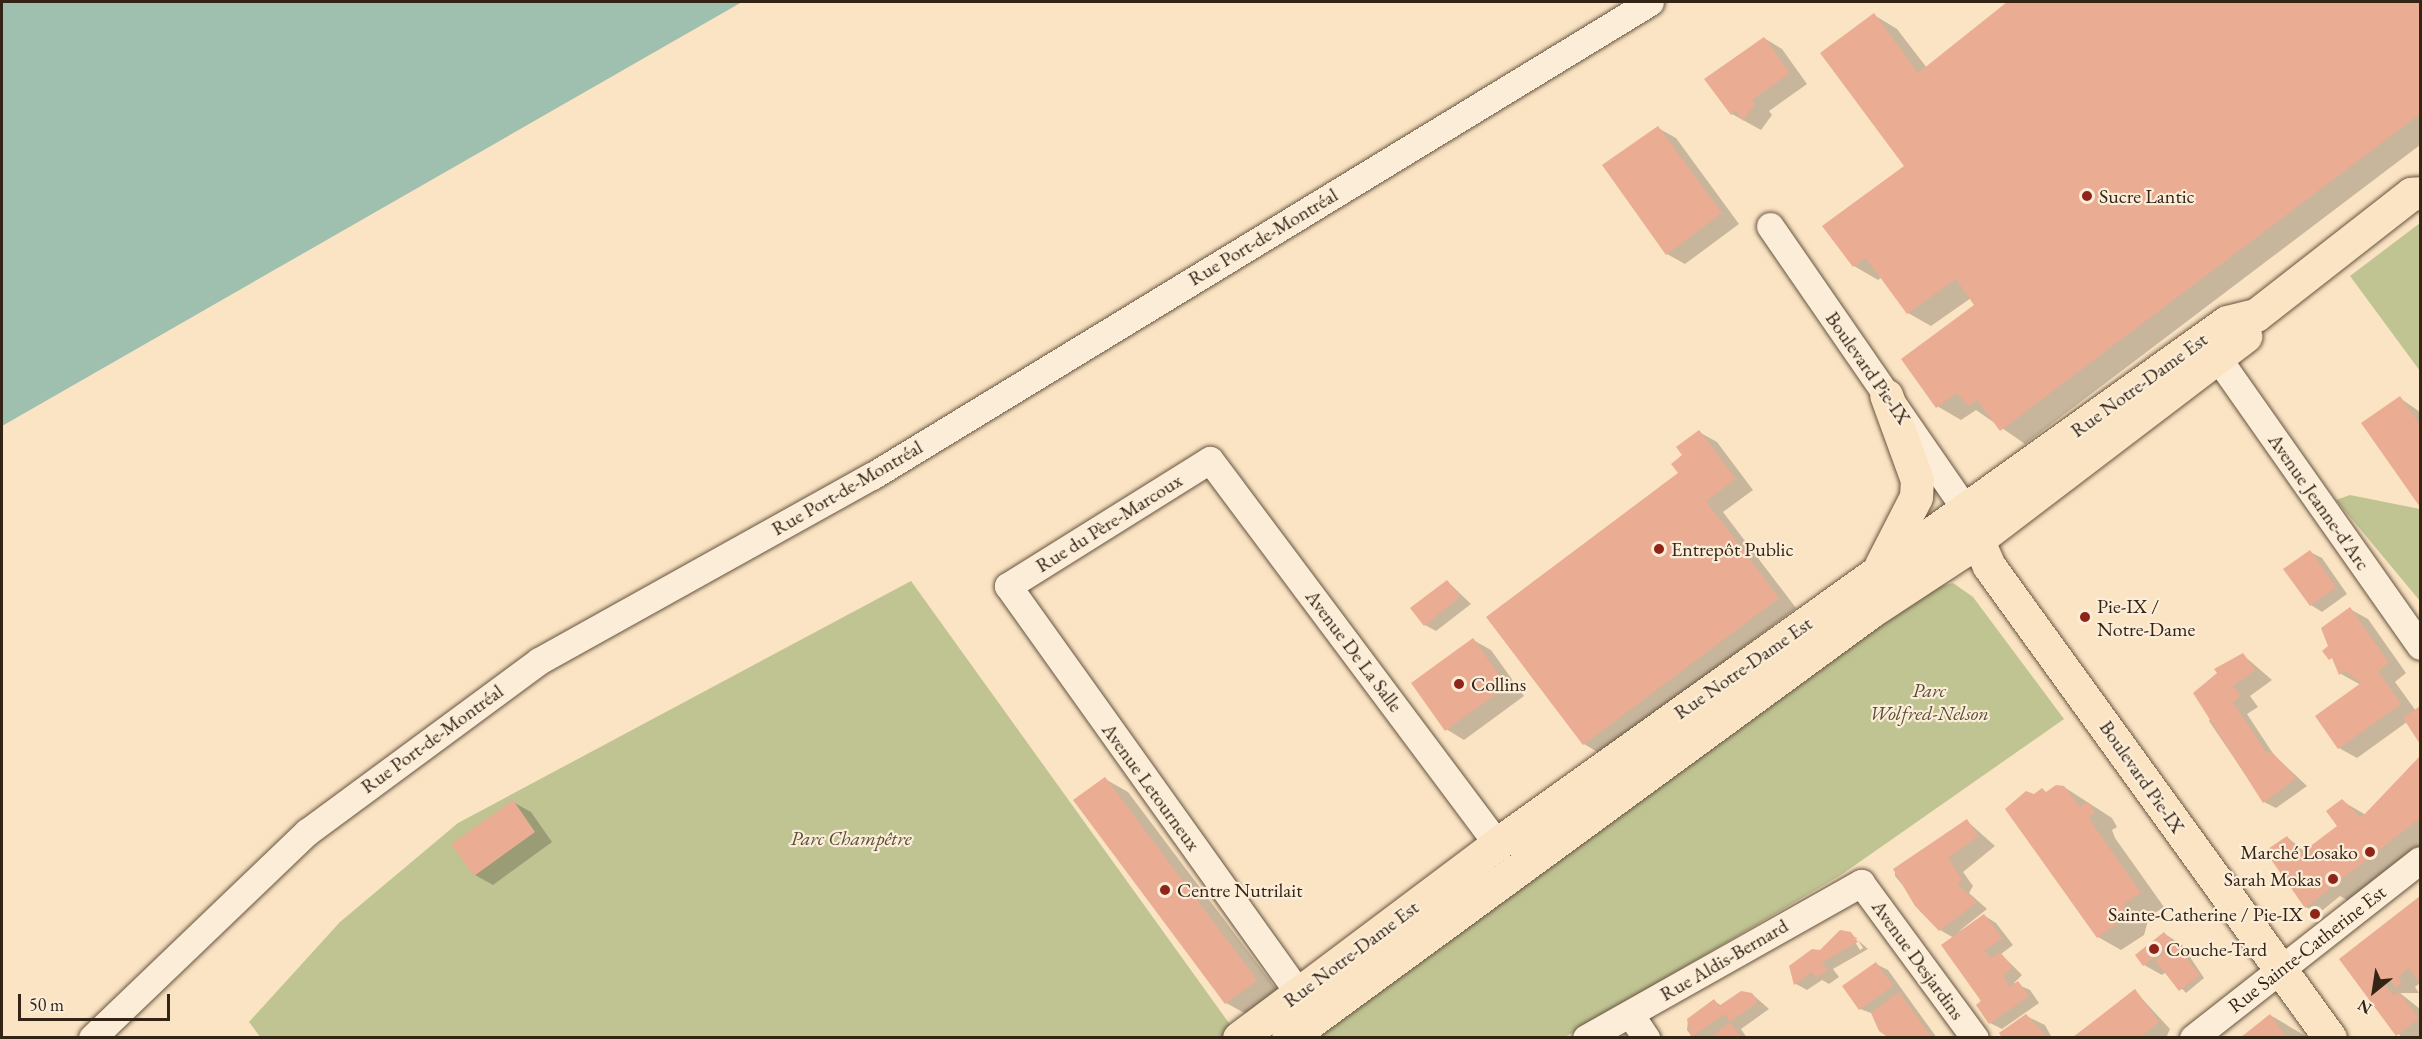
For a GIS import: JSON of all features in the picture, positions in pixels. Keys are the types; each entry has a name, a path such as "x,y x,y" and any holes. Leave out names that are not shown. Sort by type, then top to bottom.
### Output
{"main road":[{"name":"Rue Notre-Dame Est","path":"1239,1038 1308,1005 1870,612 1969,547 2245,337 2256,315 2418,186"},
{"name":"Rue Notre-Dame Est","path":"1288,1038 1308,1005 1497,844 2227,322 2256,315"},
{"path":"1876,574 1916,497 1917,480 1886,395"},
{"path":"1966,510 1969,547"},
{"name":"Boulevard Pie-IX","path":"1969,547 2274,976 2330,1038"},
{"name":"Boulevard Pie-IX","path":"2274,976 2307,1038"}],"street":[{"name":"Rue Port-de-Montréal","path":"92,1038 307,832 539,661 872,476 1650,2"},
{"name":"Boulevard Pie-IX","path":"1770,226 1966,510"},
{"name":"Avenue Jeanne-d'Arc","path":"2217,357 2421,646"},
{"name":"Rue du Père-Marcoux","path":"1008,586 1210,460"},
{"name":"Avenue De La Salle","path":"1210,460 1497,844"},
{"name":"Avenue Letourneux","path":"1008,586 1308,1005"},
{"name":"Rue Sainte-Catherine Est","path":"2193,1038 2421,860"},
{"name":"Rue Aldis-Bernard","path":"1586,1038 1861,883"},
{"name":"Avenue Desjardins","path":"1861,883 1975,1038"},
{"path":"1630,1014 1646,1038"}],"green space":[{"path":"2420,223 2420,371 2350,276"},
{"path":"2350,495 2420,509 2420,601 2336,500"},
{"name":"Parc Champêtre","path":"911,581 1239,1037 261,1038 249,1022 340,922 458,823"},
{"name":"Parc Wolfred-Nelson","path":"1953,583 1973,597 2064,719 1841,875 1565,1037 1317,1038 1554,860 1933,588"}],"shaded area":[{"path":"2,2 742,2 2,426"}],"building":[{"name":"Sucre Lantic","path":"2007,2 2420,2 2420,114 2000,431 1977,400 1968,406 1957,393 1936,408 1901,359 1974,305 1956,279 1907,314 1866,258 1853,267 1822,226 1904,166 1820,53 1874,13 1918,73"},
{"path":"1764,37 1790,73 1752,100 1755,104 1743,121 1736,111 1731,115 1704,79"},
{"path":"1658,126 1722,213 1666,255 1602,165"},
{"path":"2400,396 2420,425 2420,507 2361,423"},
{"name":"Entrepôt Public","path":"1699,430 1736,479 1706,501 1779,598 1583,745 1486,617 1678,473 1671,464 1682,455 1676,447"},
{"path":"2310,550 2336,587 2310,606 2283,569"},
{"path":"1447,580 1460,597 1424,626 1410,608"},
{"path":"2350,607 2389,663 2378,671 2401,704 2338,749 2315,716 2361,683 2345,671 2339,675 2332,658 2329,660 2322,651 2328,646 2321,628"},
{"name":"Collins","path":"1473,638 1507,686 1445,731 1411,683"},
{"path":"2243,653 2255,670 2233,686 2241,696 2233,702 2267,754 2271,751 2296,778 2263,803 2193,693 2217,673 2214,669"},
{"path":"2420,706 2420,744 2403,718"},
{"path":"2420,756 2420,818 2305,908 2265,851 2287,836 2300,854 2337,826 2326,811 2342,799 2361,818"},
{"name":"Centre Nutrilait","path":"1105,777 1257,980 1225,1004 1073,800"},
{"path":"2056,785 2064,786 2080,807 2088,802 2095,813 2089,816 2092,823 2141,893 2125,903 2121,921 2097,938 2005,809 2026,791 2034,794 2042,788 2046,792"},
{"path":"513,800 535,832 474,876 451,844"},
{"path":"1967,819 1978,836 1948,858 1962,879 1958,885 1977,902 1939,931 1915,906 1893,869"},
{"path":"2420,896 2420,983 2409,968 2398,977 2402,982 2396,987 2388,978 2383,982 2394,996 2399,992 2419,1019 2396,1036 2339,959"},
{"path":"1984,914 2002,938 1984,951 1992,958 2000,952 2012,967 2003,976 2010,987 2018,981 2029,996 1989,1024 1976,1005 1981,1001 1941,945"},
{"path":"1840,930 1851,932 1858,942 1822,962 1828,970 1816,978 1812,972 1794,985 1789,966 1812,949 1820,950"},
{"name":"Couche-Tard","path":"2164,932 2173,943 2143,966 2135,955"},
{"path":"2175,944 2200,975 2179,991 2155,960"},
{"path":"1876,962 1893,986 1859,1010 1842,986"},
{"path":"2135,989 2159,1022 2139,1038 2072,1038"},
{"path":"1741,991 1752,993 1758,1002 1730,1022 1724,1014 1691,1038 1687,1019 1714,999 1719,1006"},
{"path":"1899,992 1932,1038 1889,1038 1879,1031 1871,1013"},
{"path":"2026,1014 2048,1038 2002,1038 1999,1033"},
{"path":"2270,1014 2287,1038 2240,1038"},
{"path":"1730,1022 1741,1038 1709,1038"}],"place":[{"name":"Sucre Lantic","path":"2087,196"},
{"name":"Entrepôt Public","path":"1659,549"},
{"name":"Pie-IX / Notre-Dame","path":"2085,617"},
{"name":"Collins","path":"1459,684"},
{"name":"Marché Losako","path":"2370,852"},
{"name":"Sarah Mokas","path":"2333,879"},
{"name":"Centre Nutrilait","path":"1165,890"},
{"name":"Sainte-Catherine / Pie-IX","path":"2315,914"},
{"name":"Couche-Tard","path":"2154,949"}]}
